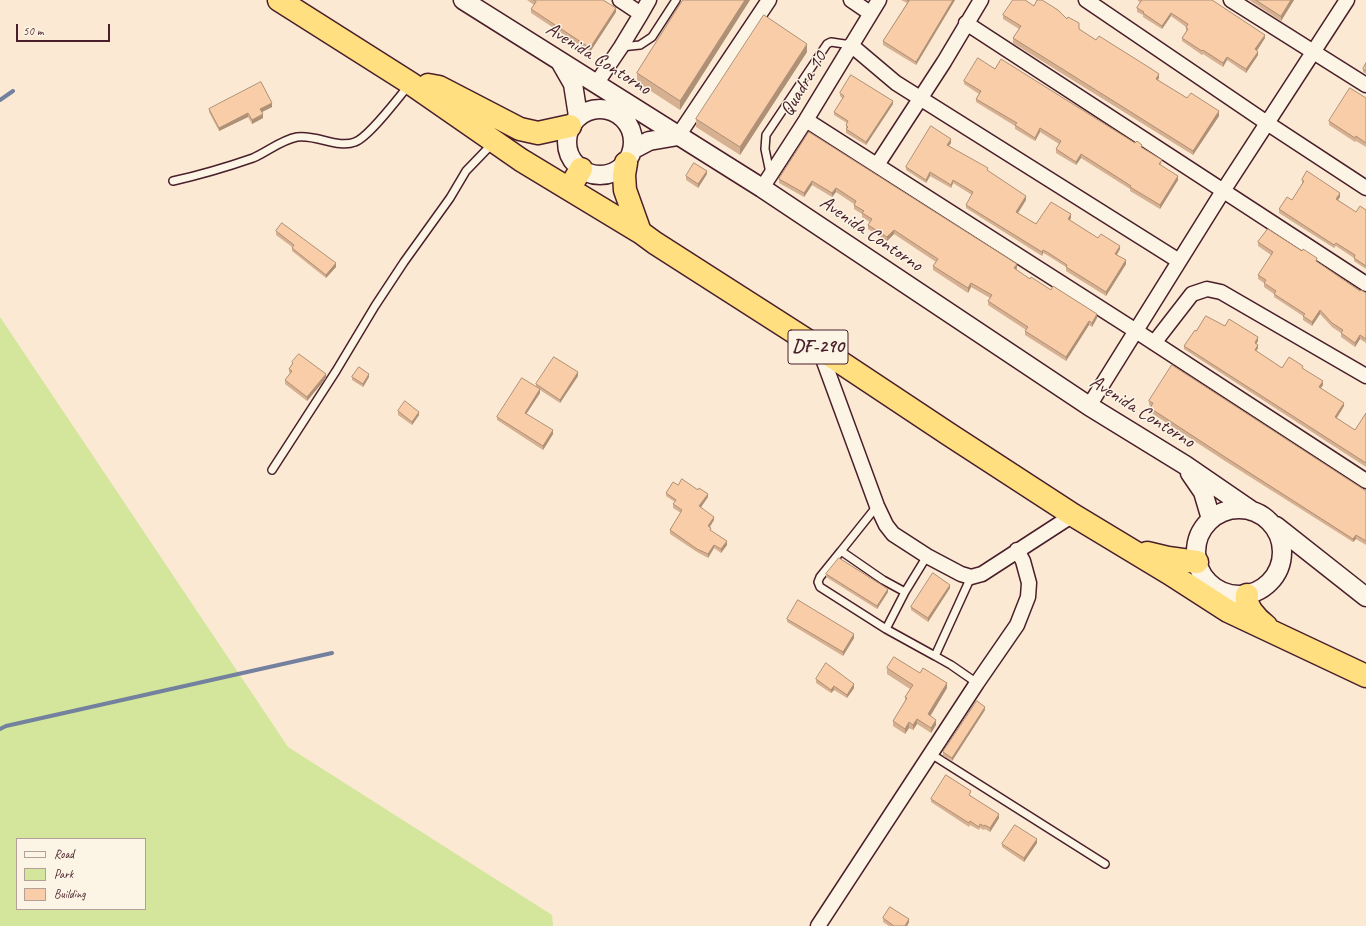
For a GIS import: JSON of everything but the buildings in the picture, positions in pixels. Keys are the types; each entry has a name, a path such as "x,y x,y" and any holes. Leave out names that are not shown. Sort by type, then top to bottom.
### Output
{"highway":[{"name":"DF-290","path":"279,0 410,83 522,160 640,232 655,244 819,348 950,435 1228,611 1366,676"},
{"path":"410,83 439,87 520,129 538,133 574,121"},
{"path":"629,157 624,175 625,190 640,232"},
{"path":"569,189 581,170"},
{"path":"1130,549 1168,558 1197,562"},
{"path":"1247,595 1246,600 1257,619 1278,635"}],"street":[{"name":"Avenida Contorno","path":"463,0 596,84 622,108 766,181 1089,406 1185,465 1252,511"},
{"path":"620,0 641,14"},
{"path":"596,84 621,47 649,0"},
{"path":"629,157 633,136 622,108 612,110 598,108 584,112 574,121 567,133 566,147 571,160 581,170 594,175 615,172 629,157 649,142 678,136 769,0"},
{"path":"851,0 870,13"},
{"name":"Quadra 10","path":"766,181 806,120 879,0"},
{"path":"877,165 944,62 981,0"},
{"path":"1086,0 1267,123 1366,188"},
{"path":"1231,0 1366,85"},
{"path":"1089,406 1223,191 1348,0"},
{"path":"966,23 1366,284"},
{"path":"851,44 896,83 1179,261"},
{"path":"559,60 573,84 574,121"},
{"path":"806,120 1154,342 1366,481"},
{"path":"1154,342 1192,294 1207,289 1221,292 1366,376"},
{"path":"819,348 877,506 892,534 927,556 961,574 971,577 982,574 1073,514"},
{"path":"1185,465 1203,492 1211,519"},
{"path":"1268,520 1280,535 1283,554 1278,573 1272,581 1265,587 1247,595 1231,595 1216,589 1204,577 1197,562 1196,554 1198,538 1201,531 1211,519 1226,511 1244,509 1252,511 1268,520 1366,597"},
{"path":"818,926 930,754 1017,625 1028,597 1029,583 1024,561 1017,550"}],"lane":[{"path":"621,47 640,45 652,37 676,0"},
{"path":"766,181 766,135 827,44 832,42 851,44"},
{"path":"173,181 201,175 254,157 296,137 310,137 344,144 355,142 368,132 410,83"},
{"path":"272,470 404,262 450,198 466,171 495,141"},
{"path":"877,506 820,577 818,582 820,587 886,629 951,665 977,683"},
{"path":"841,551 883,580 905,592"},
{"path":"886,629 905,592 927,556"},
{"path":"935,656 971,577"},
{"path":"930,754 1105,864"}],"green space":[{"path":"0,317 288,747 552,915 553,926 0,926"}],"waterway":[{"path":"0,100 13,91"},
{"path":"0,729 6,726 332,653"}]}
